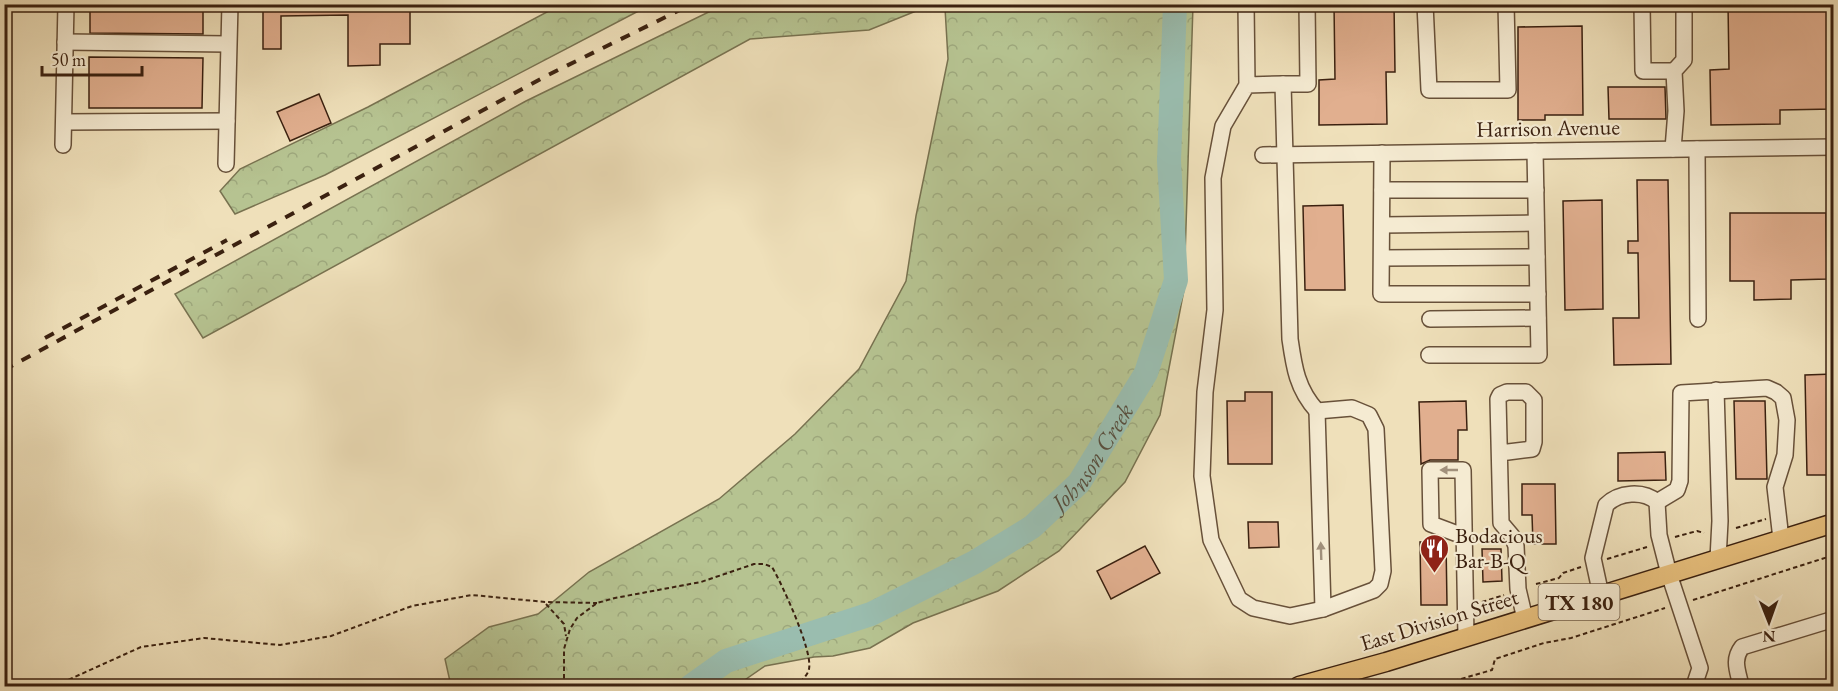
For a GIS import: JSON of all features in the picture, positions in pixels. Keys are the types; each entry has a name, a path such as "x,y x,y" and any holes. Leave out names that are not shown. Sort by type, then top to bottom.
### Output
{"main road":[{"name":"East Division Street","path":"1299,687 1833,523"}],"street":[{"path":"63,145 66,4"},
{"path":"226,164 230,4"},
{"path":"1246,4 1247,86 1223,126 1213,178 1215,310 1205,392 1202,476 1211,540 1239,599 1253,608 1290,616 1323,609 1374,590 1380,585 1383,571 1376,429 1369,415 1352,408 1317,411"},
{"path":"1247,86 1308,84 1307,4"},
{"path":"1425,4 1429,90 1508,90 1506,4"},
{"path":"1642,4 1643,71 1674,71"},
{"path":"1673,149 1676,111 1674,71 1684,60 1684,4"},
{"path":"65,42 228,44"},
{"path":"1282,84 1290,339 1295,376 1309,402 1317,411 1323,609"},
{"path":"64,122 227,121"},
{"name":"Harrison Avenue","path":"1263,154 1833,147"},
{"path":"1697,149 1698,319"},
{"path":"1429,355 1539,355 1535,151"},
{"path":"1382,153 1381,294 1538,294"},
{"path":"1382,190 1536,190"},
{"path":"1382,225 1536,223"},
{"path":"1382,258 1537,257"},
{"path":"1430,319 1538,318"},
{"path":"1657,502 1677,490 1680,481 1682,393 1767,388 1783,398 1787,420 1785,455 1774,487 1781,539"},
{"path":"1716,390 1720,521 1718,559"},
{"path":"1500,453 1501,523 1512,536 1516,546 1518,589 1526,619"},
{"path":"1601,595 1593,558 1606,504 1622,495 1645,495 1657,502"},
{"path":"1657,502 1659,535 1669,574 1700,668 1694,687"},
{"path":"1463,536 1466,637"},
{"path":"1741,687 1735,660 1742,647 1833,619"}],"path":[{"path":"1736,528 1766,519"},
{"path":"1668,539 1697,531 1710,535"},
{"path":"1601,561 1653,545"},
{"path":"1693,600 1833,555"},
{"path":"47,687 141,647 204,638 280,645 331,636 412,606 472,595 545,602 597,603 701,582 754,564 764,564 772,567 786,592 808,654 809,669 801,683 795,687"},
{"path":"1536,584 1559,578 1563,573 1587,566"},
{"path":"1482,602 1504,595"},
{"path":"545,602 564,624 566,639"},
{"path":"564,687 566,639 577,618 597,603"},
{"path":"1454,681 1492,670 1495,659 1665,608"}],"green space":[{"path":"562,4 650,5 325,175 235,214 220,191 240,169 368,107"},
{"path":"725,4 931,5 869,30 750,39 203,338 175,294 526,101"},
{"path":"942,5 1193,5 1184,290 1160,415 1125,482 1059,551 998,591 913,623 870,648 765,666 736,686 451,686 445,659 489,627 538,614 589,572 719,499 795,434 859,369 906,281 916,216 948,59 945,8"}],"building":[{"path":"90,4 203,4 203,34 90,33"},
{"path":"263,4 410,4 410,44 380,44 380,65 348,66 348,15 281,16 281,49 263,49"},
{"path":"1334,4 1394,4 1395,72 1386,72 1387,124 1319,125 1319,80 1335,79"},
{"path":"1728,4 1833,4 1833,109 1780,110 1780,124 1711,125 1710,70 1729,69"},
{"path":"1582,26 1583,115 1545,115 1545,120 1518,120 1518,27"},
{"path":"89,57 203,58 202,108 89,108"},
{"path":"1608,87 1665,87 1666,119 1609,119"},
{"path":"319,94 331,123 290,141 277,112"},
{"path":"1637,180 1668,180 1671,364 1614,365 1613,318 1639,318 1638,253 1628,253 1628,241 1638,241"},
{"path":"1602,200 1603,309 1565,310 1563,201"},
{"path":"1343,205 1345,290 1305,290 1303,206"},
{"path":"1730,213 1826,213 1827,279 1791,280 1791,299 1754,300 1754,281 1730,281"},
{"path":"1833,374 1833,475 1807,475 1805,375"},
{"path":"1245,392 1272,392 1272,464 1228,464 1227,401 1245,401"},
{"path":"1466,401 1467,430 1458,430 1458,460 1430,460 1421,464 1419,402"},
{"path":"1734,401 1765,401 1767,479 1736,479"},
{"path":"1665,452 1666,480 1618,481 1618,453"},
{"path":"1522,484 1555,484 1556,544 1533,544 1532,515 1522,515"},
{"path":"1248,522 1278,522 1279,547 1249,548"},
{"name":"Bodacious Bar-B-Q","path":"1446,541 1447,605 1421,605 1420,542"},
{"path":"1145,546 1160,573 1111,599 1097,571"},
{"path":"1482,549 1501,549 1502,581 1483,582"}],"waterway":[{"name":"Johnson Creek","path":"691,686 726,661 871,614 975,562 1032,527 1079,483 1146,373 1176,280 1169,161 1175,4"}],"railway":[{"path":"4,370 546,76 692,4"},
{"path":"45,338 227,240"}],"place":[{"name":"Bodacious Bar-B-Q","path":"1434,574"}]}
